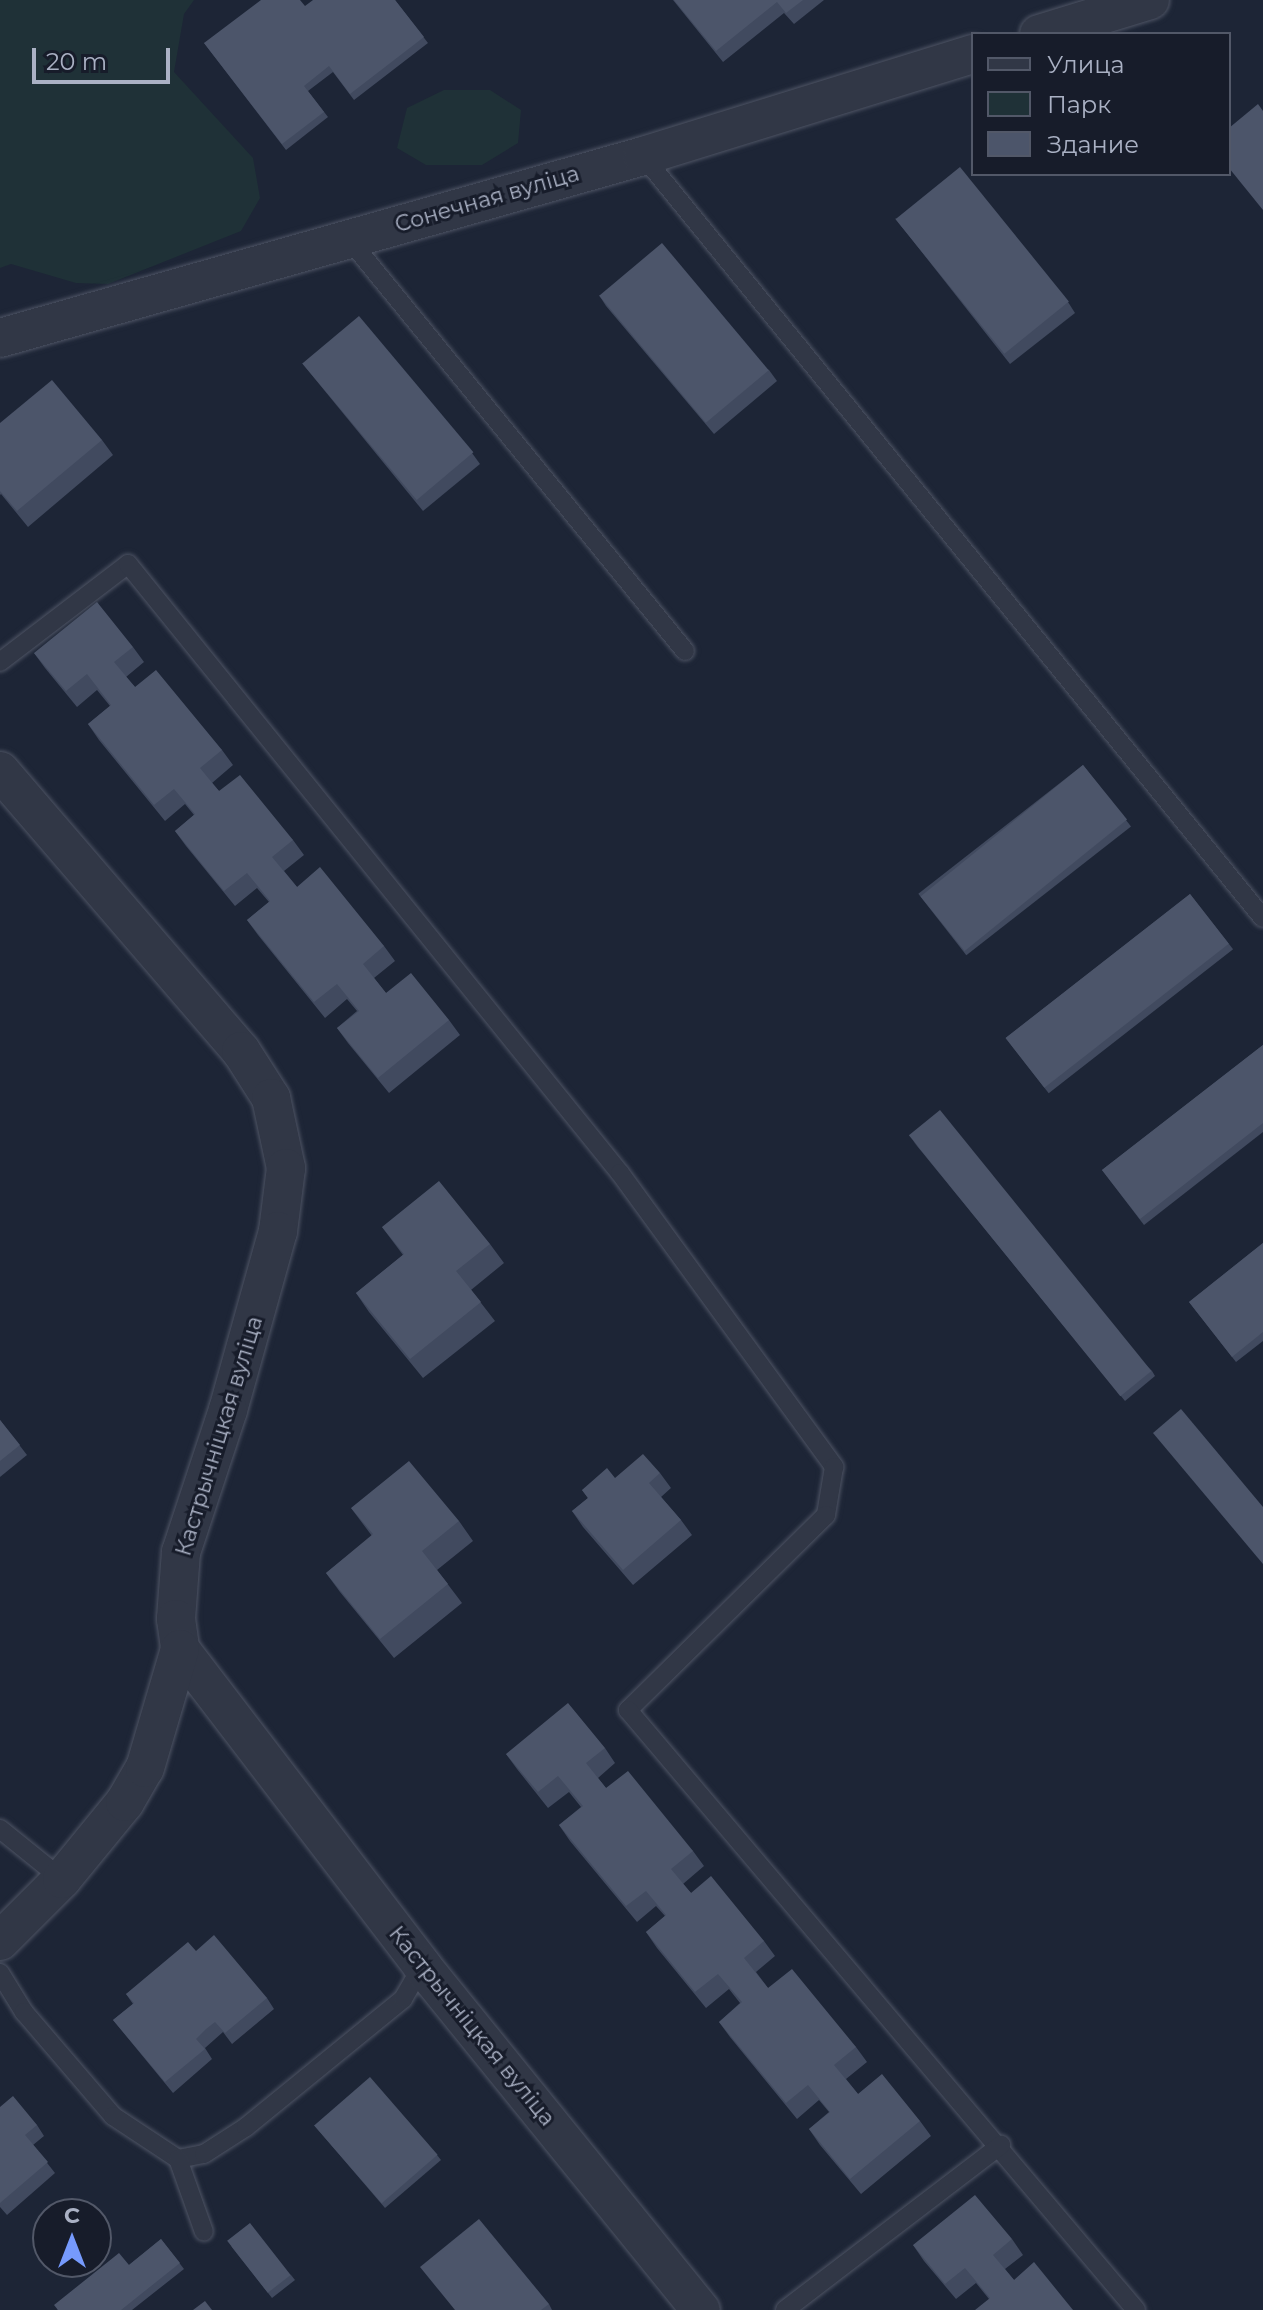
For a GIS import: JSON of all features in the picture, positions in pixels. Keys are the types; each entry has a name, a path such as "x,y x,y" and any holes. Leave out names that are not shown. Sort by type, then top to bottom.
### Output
{"street":[{"path":"1046,32 1150,0"},
{"name":"Сонечная вуліца","path":"0,338 643,156 971,55"},
{"name":"Кастрычніцкая вуліца","path":"0,771 241,1051 271,1098 283,1154 278,1231 228,1410 181,1552 176,1619 180,1649 422,1966 701,2310"},
{"path":"0,1941 62,1879 125,1802 145,1768 180,1649"}],"lane":[{"path":"643,156 1263,918"},
{"path":"348,238 685,651"},
{"path":"0,662 128,564 620,1173 834,1467 826,1515 628,1710 1001,2145 1136,2310"},
{"path":"0,1829 62,1879"},
{"path":"178,2159 204,2154 246,2127 403,1999 422,1966"},
{"path":"0,1973 24,2012 113,2116 178,2159 204,2232"},
{"path":"785,2310 1001,2145"}],"green space":[{"path":"0,0 194,0 184,14 174,72 253,158 260,198 241,231 108,284 76,283 11,264 0,268"},
{"path":"444,90 490,90 521,110 518,143 482,165 426,165 397,148 407,108"}],"building":[{"path":"261,0 300,0 305,6 313,0 395,0 424,37 350,94 329,66 304,86 324,112 282,144 204,43"},
{"path":"674,0 803,0 786,13 777,2 716,51"},
{"path":"1258,104 1263,111 1263,210 1231,170 1231,126"},
{"path":"960,167 1069,301 1004,354 895,219"},
{"path":"662,243 769,370 706,423 599,296"},
{"path":"359,316 473,452 417,500 302,364"},
{"path":"52,380 102,440 17,511 0,491 0,423"},
{"path":"97,602 133,647 114,662 135,687 156,670 222,750 200,768 209,779 219,791 240,775 293,840 272,857 297,887 320,867 384,946 363,964 386,993 411,973 449,1020 378,1078 337,1028 359,1011 337,984 314,1002 247,920 270,901 247,873 224,891 175,831 195,814 174,789 154,805 88,724 111,705 87,674 66,691 34,653"},
{"path":"1083,765 1127,819 965,951 921,897"},
{"path":"1190,894 1229,944 1044,1088 1006,1038"},
{"path":"1263,1045 1263,1123 1140,1219 1102,1170"},
{"path":"940,1110 1151,1371 1120,1396 909,1135"},
{"path":"439,1181 490,1244 456,1271 481,1302 410,1359 356,1293 404,1254 382,1227"},
{"path":"1263,1243 1263,1332 1232,1357 1189,1302"},
{"path":"1181,1409 1263,1507 1263,1564 1153,1433"},
{"path":"0,1420 20,1445 0,1461"},
{"path":"643,1454 660,1473 649,1483 681,1520 623,1570 572,1511 588,1498 582,1490 607,1468 615,1478"},
{"path":"409,1461 459,1521 422,1551 448,1584 380,1639 326,1573 373,1534 351,1508"},
{"path":"568,1703 605,1748 586,1763 606,1788 628,1771 693,1851 671,1869 691,1893 711,1876 764,1941 744,1958 768,1988 792,1969 856,2047 834,2065 858,2094 882,2074 920,2121 850,2179 809,2129 830,2112 808,2085 786,2103 719,2022 742,2002 718,1974 695,1992 646,1932 666,1915 646,1891 626,1906 559,1825 583,1806 558,1776 538,1792 506,1754"},
{"path":"214,1935 267,1998 225,2033 215,2022 206,2029 196,2039 205,2049 165,2082 113,2020 134,2003 126,1994 188,1942 196,1951"},
{"path":"370,2077 438,2155 382,2203 314,2126"},
{"path":"13,2096 37,2125 25,2135 48,2162 0,2203 0,2107"},
{"path":"975,2195 1012,2239 993,2255 1014,2280 1034,2262 1073,2310 975,2310 990,2298 965,2268 945,2284 913,2245"},
{"path":"479,2219 549,2304 541,2310 455,2310 420,2267"},
{"path":"250,2223 291,2275 268,2293 227,2241"},
{"path":"161,2239 180,2263 121,2310 58,2310 54,2305 88,2278 112,2278 112,2259 119,2253 129,2265"},
{"path":"205,2301 212,2310 193,2310"}]}
